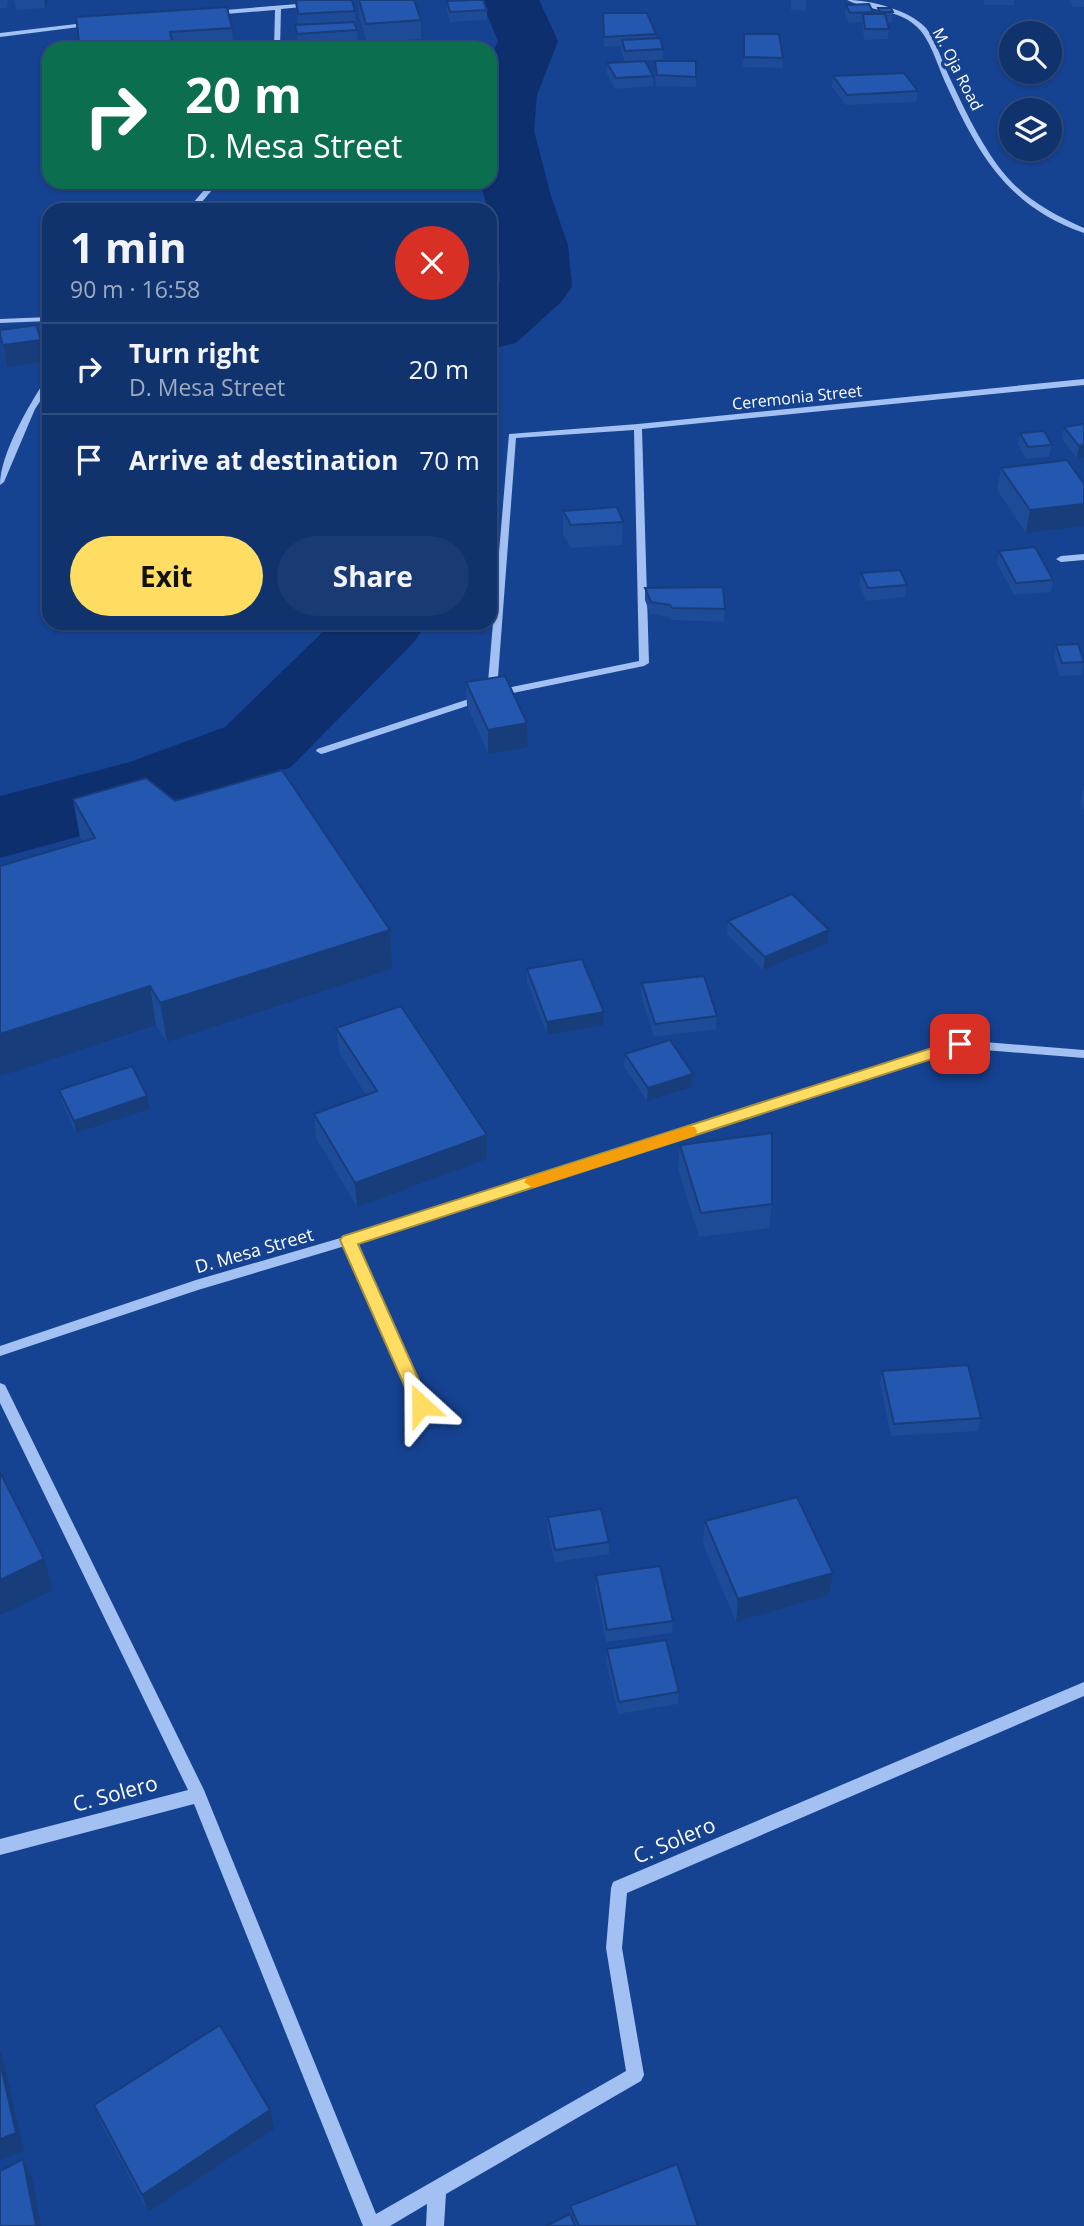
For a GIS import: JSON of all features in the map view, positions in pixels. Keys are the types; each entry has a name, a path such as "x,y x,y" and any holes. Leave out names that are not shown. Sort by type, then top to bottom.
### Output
{"street":[{"name":"M. Oja Road","path":"850,0 906,15 924,30 989,159 1007,183 1032,204 1084,231"},
{"path":"879,6 893,0"},
{"path":"209,13 318,5"},
{"path":"277,42 278,7"},
{"path":"0,35 102,23"},
{"path":"197,203 209,189"},
{"path":"0,321 42,319"},
{"name":"Ceremonia Street","path":"492,695 512,436 638,427 1084,382"},
{"path":"0,482 31,409 42,392"},
{"path":"321,751 492,695 644,663 638,427"},
{"path":"1061,558 1084,557"},
{"name":"D. Mesa Street","path":"0,1351 196,1285 349,1240 960,1044 1084,1054"},
{"path":"349,1240 421,1405"},
{"path":"0,1389 198,1795"},
{"name":"C. Solero","path":"0,1847 198,1795 372,2226 635,2074 614,1948 620,1888 1084,1689"},
{"path":"435,2226 437,2188"}],"building":[{"path":"296,0 352,0 355,11 298,14"},
{"path":"359,0 414,0 421,20 366,24"},
{"path":"483,0 487,10 450,12 447,1"},
{"path":"869,4 873,12 850,13 846,5"},
{"path":"227,7 232,28 170,32 172,42 79,42 76,17"},
{"path":"878,8 891,8 893,12 880,12"},
{"path":"603,13 647,13 656,34 604,37"},
{"path":"863,14 885,14 889,29 865,29"},
{"path":"354,22 357,30 297,34 295,25"},
{"path":"744,34 779,34 783,58 744,57"},
{"path":"660,38 663,49 625,51 622,40"},
{"path":"645,61 653,76 616,78 607,63"},
{"path":"655,61 696,61 696,77 657,75"},
{"path":"904,73 918,91 847,95 833,76"},
{"path":"36,325 41,340 3,345 0,330"},
{"path":"1084,424 1084,445 1079,446 1064,427"},
{"path":"1044,431 1052,445 1028,447 1020,433"},
{"path":"1067,460 1084,484 1084,504 1030,510 1001,468"},
{"path":"617,507 623,522 571,525 563,511"},
{"path":"1035,547 1053,580 1016,583 999,551"},
{"path":"900,570 907,585 868,588 861,573"},
{"path":"723,587 725,609 672,608 670,605 651,602 645,588"},
{"path":"1078,644 1084,662 1062,663 1056,645"},
{"path":"505,676 527,723 488,730 466,682"},
{"path":"282,770 390,930 160,1003 150,986 0,1034 0,866 95,838 73,799 146,778 175,801"},
{"path":"792,894 829,930 765,957 728,921"},
{"path":"582,959 604,1012 547,1022 527,969"},
{"path":"704,976 717,1016 655,1024 642,983"},
{"path":"401,1006 487,1135 355,1183 314,1114 377,1091 336,1028"},
{"path":"670,1040 693,1074 648,1088 625,1054"},
{"path":"132,1066 147,1096 74,1121 59,1090"},
{"path":"772,1133 772,1204 701,1213 680,1145"},
{"path":"968,1365 981,1418 894,1424 882,1371"},
{"path":"0,1472 44,1559 0,1580"},
{"path":"797,1497 833,1573 738,1599 705,1521"},
{"path":"601,1509 609,1542 555,1550 548,1517"},
{"path":"660,1566 673,1621 607,1630 596,1575"},
{"path":"666,1640 679,1692 619,1702 607,1649"},
{"path":"220,2025 270,2110 142,2195 94,2105"},
{"path":"0,2062 16,2133 0,2139"},
{"path":"23,2159 36,2226 0,2226 0,2171"},
{"path":"677,2164 698,2226 579,2226 570,2206"},
{"path":"570,2214 575,2226 546,2226"}],"waterway":[{"path":"497,321 536,287 533,245 517,196 502,131 506,95 528,41 510,0"},
{"path":"0,827 164,783 258,747 376,630"}],"slow traffic":[{"path":"533,1182 689,1132"}],"route":[{"path":"421,1405 349,1240 960,1044"}]}
